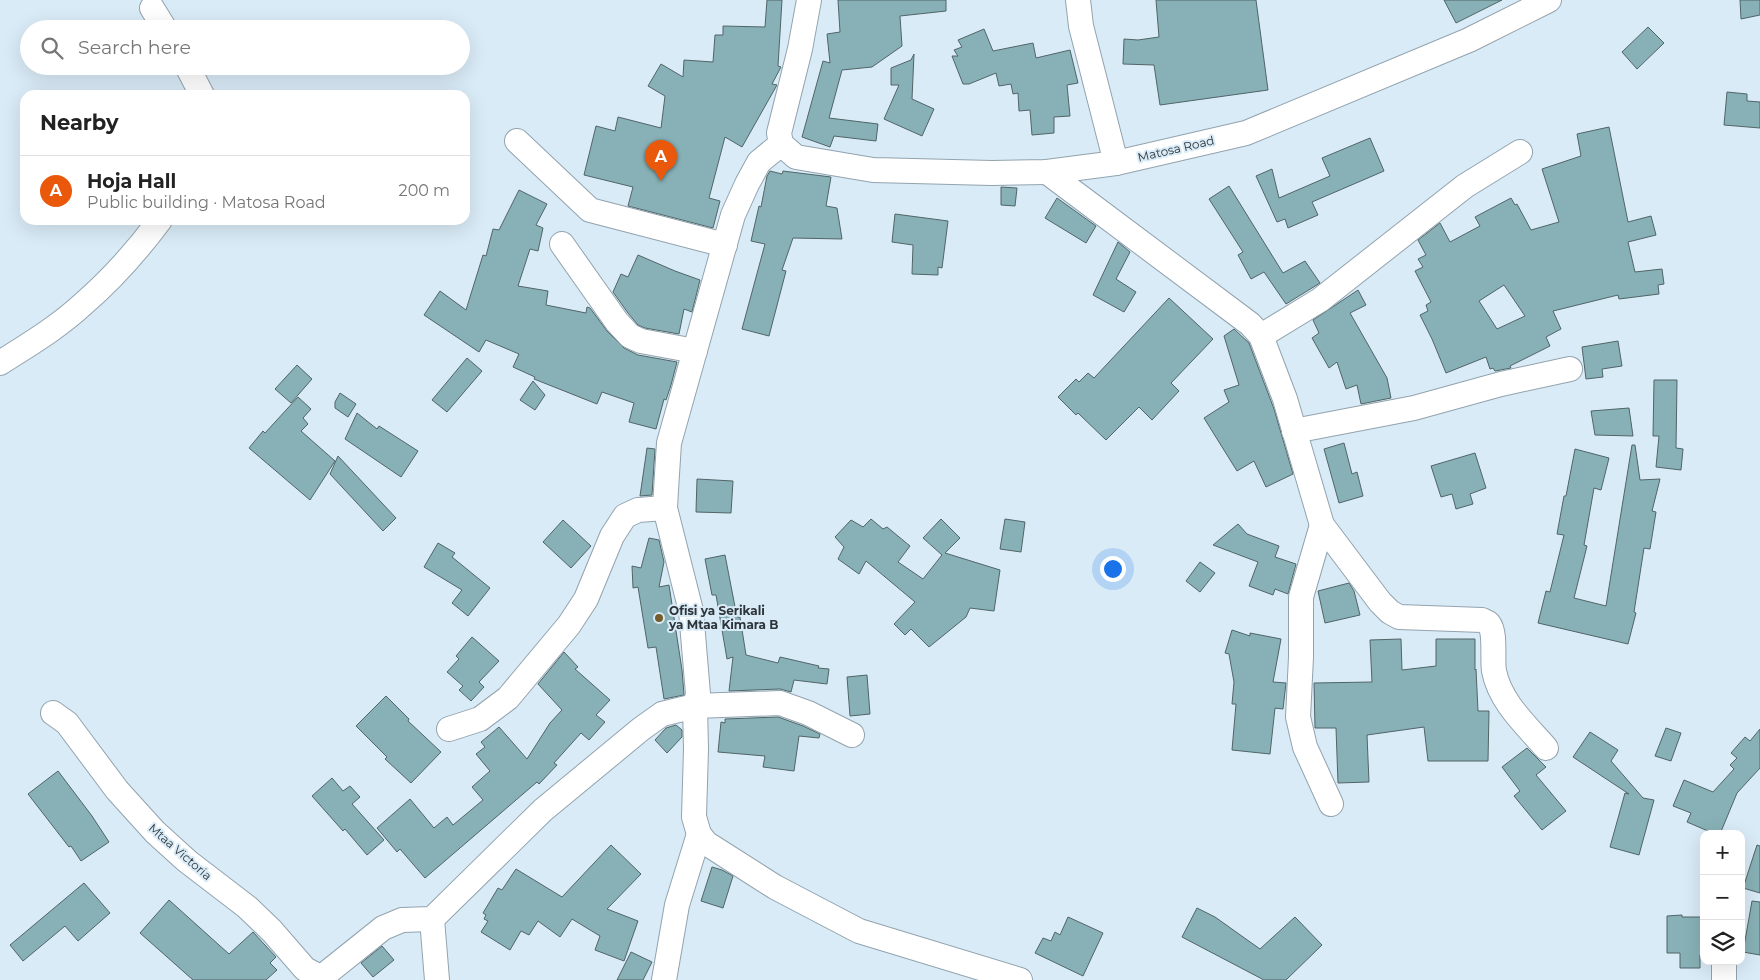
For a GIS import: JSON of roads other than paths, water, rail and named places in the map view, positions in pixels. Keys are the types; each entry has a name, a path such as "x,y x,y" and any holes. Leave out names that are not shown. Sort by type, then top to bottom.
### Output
{"street":[{"path":"809,0 800,49 778,133 780,144 759,162 733,215 669,443 665,508 691,611 698,694 694,706 696,748 694,817 699,834 706,844 775,887 860,931 1020,980"},
{"path":"1078,0 1081,26 1116,163"},
{"name":"Matosa Road","path":"780,144 796,157 873,170 992,174 1047,172 1116,163 1246,133 1469,40 1550,0"},
{"path":"152,8 159,20"},
{"path":"192,75 199,90"},
{"path":"517,141 590,210 725,245"},
{"path":"1261,336 1320,300 1465,186 1520,152"},
{"path":"1047,172 1250,324 1261,336 1285,399 1322,525 1380,602 1394,615 1399,617 1482,620 1489,624 1492,631 1494,670 1498,687 1512,708 1546,748"},
{"path":"0,363 49,331 81,306 123,266 156,225"},
{"path":"562,244 617,322 630,336 641,341 695,351"},
{"path":"1294,431 1414,408 1449,400 1501,384 1570,369"},
{"path":"449,729 480,719 508,698 569,626 589,592 612,536 625,516 638,510 665,508"},
{"path":"1322,525 1301,598 1298,717 1306,747 1331,804"},
{"path":"319,978 383,928 402,920 432,920 543,810 662,714 694,706 780,704 808,713 852,735"},
{"name":"Mtaa Victoria","path":"53,713 67,723 117,790 155,832 187,861 247,907 305,968 319,978"},
{"path":"664,980 677,905 699,834"},
{"path":"432,920 437,980"},
{"path":"1724,965 1724,980"}],"place":[{"name":"Hoja Hall","path":"661,181"},
{"name":"Ofisi ya Serikali ya Mtaa Kimara B","path":"659,618"}]}
